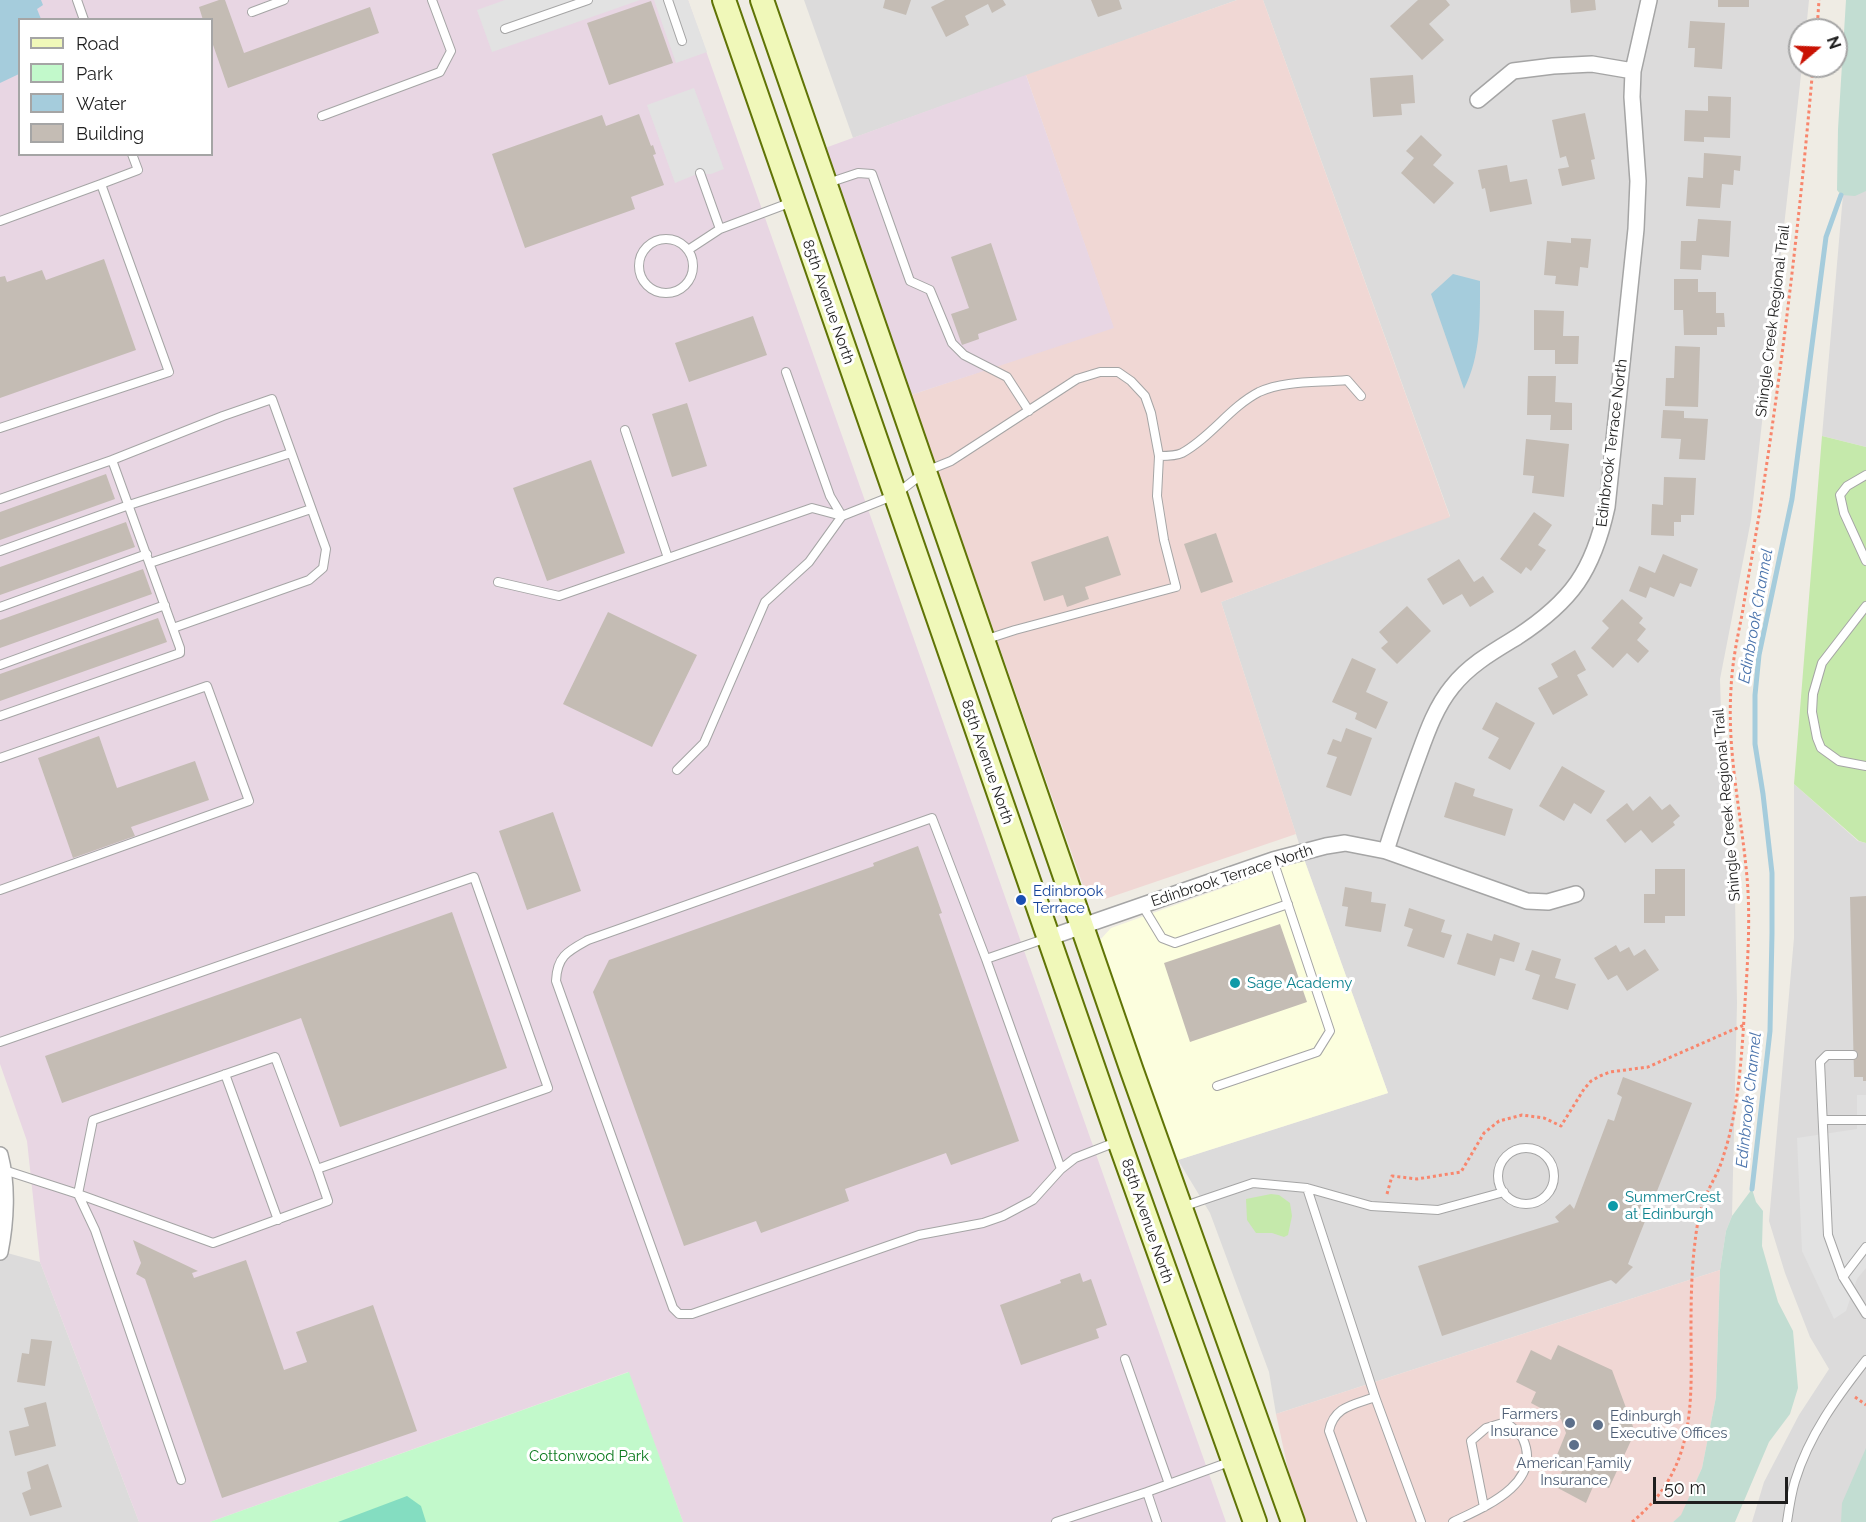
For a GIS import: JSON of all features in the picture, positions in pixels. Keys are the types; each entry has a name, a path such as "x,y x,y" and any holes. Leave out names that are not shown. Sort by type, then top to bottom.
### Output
{"main road":[{"name":"85th Avenue North","path":"724,0 1048,938 1255,1522"},
{"path":"762,0 1082,926 1293,1522"}],"street":[{"name":"Edinbrook Terrace North","path":"1048,938 1273,860 1326,846 1345,843 1386,851 1425,737 1436,711 1452,687 1473,666 1552,611 1573,588 1591,562 1607,507 1636,229 1638,180 1632,97 1633,71 1650,0"},
{"path":"1478,100 1513,71 1592,64 1633,71"},
{"path":"1386,851 1527,901 1548,902 1576,894"},
{"path":"0,1155 4,1170 4,1233 0,1252"}],"lane":[{"path":"77,0 83,18"},
{"path":"252,12 284,0"},
{"path":"322,116 440,72 451,51 432,0"},
{"path":"505,28 588,0"},
{"path":"668,0 682,41"},
{"path":"0,221 138,170 133,156"},
{"path":"700,173 720,229"},
{"path":"826,183 858,173 872,174 910,281 930,290 952,343 964,355 1008,377 1029,411"},
{"path":"0,428 169,372 102,184"},
{"path":"688,250 720,229 793,202"},
{"path":"657,240 674,240 688,250 693,268 691,278 678,291 669,294 659,293 644,283 639,275 639,258 650,244 657,240"},
{"path":"786,372 830,496 842,516"},
{"path":"677,770 704,742 765,602 809,562 842,516 895,495 926,471 951,461 1077,379 1100,372 1118,372 1131,381 1145,396 1151,413 1159,456 1157,496 1164,540 1176,587 984,640"},
{"path":"1159,456 1180,454 1214,429 1245,400 1261,391 1283,385 1347,380 1361,396"},
{"path":"0,499 112,460 272,399 326,549 323,568 309,580 173,628"},
{"path":"625,430 668,558"},
{"path":"0,551 129,505 291,453"},
{"path":"0,716 180,653 165,605 112,460"},
{"path":"1866,475 1847,486 1840,495 1844,513 1866,561"},
{"path":"498,582 559,596 812,508 842,516"},
{"path":"0,607 148,558 311,509"},
{"path":"0,665 165,605"},
{"path":"1866,606 1822,663 1813,693 1812,712 1821,748 1839,761 1866,766"},
{"path":"0,758 207,686 249,801 0,891"},
{"path":"1061,1169 986,959 932,818 588,940 564,956 557,966 556,981 563,1005 673,1308 679,1314 692,1314 919,1235 983,1224 1004,1216 1034,1200 1061,1169 1075,1158 1119,1141"},
{"path":"1217,1086 1317,1052 1330,1031 1273,860"},
{"path":"0,1041 474,877 548,1088 317,1169"},
{"path":"1142,905 1162,938 1175,943 1288,904"},
{"path":"986,959 1048,938"},
{"path":"1853,1055 1827,1055 1820,1062 1828,1235 1843,1277 1866,1314"},
{"path":"4,1170 78,1194 213,1243 328,1201 275,1057 93,1120 78,1194 95,1230 181,1480"},
{"path":"225,1074 278,1220"},
{"path":"1824,1120 1866,1120"},
{"path":"1529,1148 1545,1155 1551,1162 1554,1181 1545,1197 1537,1202 1519,1203 1510,1199 1504,1192 1500,1184 1500,1167 1504,1158 1511,1153 1529,1148"},
{"path":"1181,1208 1253,1183 1307,1188 1371,1206 1438,1210 1504,1192"},
{"path":"1307,1188 1375,1397 1421,1522"},
{"path":"1843,1277 1866,1247"},
{"path":"1125,1359 1169,1484"},
{"path":"1787,1522 1795,1481 1804,1456 1837,1396 1866,1360"},
{"path":"1362,1522 1329,1431 1332,1418 1343,1408 1375,1397"},
{"path":"1453,1522 1484,1507 1505,1495 1520,1479 1527,1461 1522,1438 1506,1422 1486,1428 1471,1441 1484,1507"},
{"path":"1056,1522 1233,1461"},
{"path":"1147,1492 1158,1522"}],"path":[{"path":"1818,18 1819,0"},
{"name":"Shingle Creek Regional Trail","path":"1632,1522 1652,1504 1663,1490 1680,1460 1688,1433 1692,1400 1691,1281 1697,1221 1705,1196 1723,1158 1738,1078 1744,1024 1748,892 1732,753 1731,689 1733,663 1773,425 1812,78"},
{"path":"1382,1207 1392,1176 1417,1179 1461,1172 1484,1133 1499,1121 1522,1115 1544,1118 1561,1126 1591,1081 1610,1072 1648,1067 1744,1024"},
{"path":"1855,1397 1866,1405"}],"shaded area":[{"path":"0,0 688,0 1226,1522 683,1522 628,1372 210,1522 139,1522 40,1262 27,1141 0,1064"},
{"path":"505,0 640,0 492,52 477,10"},
{"path":"654,0 688,0 707,52 676,63"},
{"path":"804,0 1237,0 853,138"},
{"path":"1237,0 1263,0 1450,517 1221,602 1296,834 1105,899 1092,898 1085,891 911,395 1113,327 1026,75"},
{"path":"1263,0 1809,0 1807,18 1788,18 1788,78 1801,78 1751,520 1720,679 1722,747 1734,845 1737,1003 1732,1216 1726,1231 1720,1270 1276,1414 1269,1372 1210,1213 1178,1160 1388,1093 1304,859 1221,602 1450,516"},
{"path":"1846,0 1866,0 1866,191 1855,196 1841,195 1837,190 1841,78 1848,78 1848,18 1845,18"},
{"path":"1860,0 1866,0 1866,447 1822,436"},
{"path":"1026,75 1114,328 911,395 825,148"},
{"path":"694,88 724,169 711,174 697,174 675,183 647,105"},
{"path":"1794,784 1858,841 1866,843 1866,1522 1752,1522 1764,1482 1799,1415 1829,1369 1810,1337 1785,1273 1769,1221 1794,938"},
{"path":"1304,859 1388,1093 1178,1160 1100,957 1099,941 1111,928"},
{"path":"1857,1095 1866,1095 1866,1268 1857,1279 1846,1311 1834,1319 1802,1251 1797,1138 1857,1129"},
{"path":"1752,1189 1756,1202 1763,1211 1762,1246 1778,1302 1793,1331 1798,1388 1790,1414 1769,1442 1735,1522 1673,1522 1681,1515 1702,1468 1716,1397 1720,1270 1726,1231 1732,1216"},
{"path":"0,1251 40,1262 139,1522 0,1522"},
{"path":"1720,1270 1716,1397 1702,1468 1681,1516 1673,1522 1304,1522 1293,1492 1276,1414"},
{"path":"1866,1448 1866,1522 1841,1522 1842,1503"}],"green space":[{"path":"1822,436 1866,447 1866,843 1859,841 1794,784"},
{"path":"1271,1194 1279,1195 1290,1203 1292,1216 1288,1235 1284,1237 1272,1233 1256,1233 1247,1220 1246,1199"},
{"name":"Cottonwood Park","path":"629,1372 683,1522 210,1522"},
{"path":"407,1496 421,1506 426,1522 338,1522"}],"water":[{"path":"0,0 41,0 43,5 37,9 41,18 18,18 18,74 0,83"},
{"path":"1453,274 1480,281 1477,350 1464,389 1431,294"}],"building":[{"path":"225,0 244,53 370,7 379,33 228,88 213,45 213,18 202,18 199,7"},
{"path":"885,0 911,0 906,15 883,8"},
{"path":"945,0 1003,0 1006,5 992,13 988,4 965,16 969,25 946,37 931,7"},
{"path":"1091,0 1119,0 1122,9 1098,17"},
{"path":"1418,0 1446,0 1450,5 1429,24 1444,40 1422,60 1390,26"},
{"path":"1570,0 1595,0 1596,10 1571,13"},
{"path":"1718,0 1749,0 1749,7 1718,7"},
{"path":"651,1 673,63 609,85 587,23"},
{"path":"1690,21 1725,23 1722,69 1694,67 1695,48 1688,48"},
{"path":"1413,75 1415,103 1401,104 1402,115 1373,117 1370,78"},
{"path":"1708,96 1731,97 1730,138 1704,137 1704,142 1684,141 1685,110 1708,111"},
{"path":"1585,113 1595,159 1591,160 1595,179 1562,186 1558,169 1569,167 1566,156 1560,158 1552,120"},
{"path":"639,114 651,146 653,145 656,154 653,155 664,185 631,197 635,209 525,248 492,154 602,115 606,126"},
{"path":"1421,135 1442,155 1433,165 1454,183 1434,204 1401,173 1414,158 1406,151"},
{"path":"1704,153 1741,156 1740,171 1734,170 1733,185 1722,184 1720,208 1686,206 1688,177 1703,178"},
{"path":"1507,165 1510,182 1527,179 1532,204 1490,212 1478,170"},
{"path":"1698,219 1731,221 1729,257 1702,255 1701,270 1680,269 1681,241 1696,241"},
{"path":"1571,238 1591,239 1588,268 1580,267 1578,286 1555,284 1556,276 1544,275 1547,241 1571,243"},
{"path":"991,243 1017,320 978,334 979,339 962,345 951,314 969,308 951,257"},
{"path":"104,259 136,350 0,398 0,277 5,276 7,282 42,270 46,280"},
{"path":"1674,279 1698,279 1698,292 1716,292 1716,313 1724,313 1725,327 1717,327 1717,335 1684,335 1683,310 1674,310"},
{"path":"1534,310 1564,311 1563,336 1579,336 1578,364 1555,364 1555,350 1534,350"},
{"path":"753,316 767,355 689,382 675,343"},
{"path":"1675,346 1700,347 1698,407 1665,406 1666,378 1674,378"},
{"path":"1528,376 1556,376 1555,402 1572,403 1572,430 1550,430 1551,415 1527,415"},
{"path":"687,403 707,466 672,477 652,414"},
{"path":"1663,410 1684,411 1684,418 1708,419 1705,460 1679,459 1681,439 1661,438"},
{"path":"1526,439 1569,444 1564,497 1532,493 1534,476 1523,475"},
{"path":"591,460 625,553 547,581 513,488"},
{"path":"106,474 115,499 0,540 0,512"},
{"path":"1664,477 1696,478 1694,515 1681,515 1681,522 1674,522 1674,536 1651,535 1652,504 1663,505"},
{"path":"1534,512 1552,525 1538,545 1546,550 1531,571 1526,567 1521,574 1500,559"},
{"path":"126,522 135,547 0,595 0,567"},
{"path":"1216,533 1233,582 1201,593 1184,544"},
{"path":"1108,536 1121,575 1085,587 1089,599 1067,607 1063,595 1044,601 1031,562"},
{"path":"1663,554 1698,569 1691,587 1680,583 1674,597 1650,587 1646,598 1629,591 1639,566 1655,573"},
{"path":"1459,559 1474,582 1483,576 1494,592 1470,607 1462,594 1443,605 1427,579"},
{"path":"143,569 152,594 0,648 0,620"},
{"path":"1622,599 1643,618 1639,623 1646,629 1637,640 1649,651 1638,663 1627,653 1613,668 1591,648 1609,628 1602,621"},
{"path":"1407,606 1431,631 1397,664 1381,648 1388,642 1379,632"},
{"path":"608,612 697,655 652,747 563,704"},
{"path":"158,618 167,642 0,701 0,674"},
{"path":"1575,650 1586,670 1577,675 1588,695 1553,715 1538,688 1558,677 1551,664"},
{"path":"1352,658 1376,669 1366,692 1388,702 1376,729 1355,719 1357,713 1332,702"},
{"path":"1496,702 1535,723 1510,770 1488,758 1499,738 1482,729"},
{"path":"1346,728 1372,738 1351,796 1326,787 1337,757 1327,754 1333,739 1341,742"},
{"path":"99,736 117,788 195,761 209,800 131,827 135,836 73,858 38,758"},
{"path":"1562,766 1605,791 1591,814 1574,803 1564,821 1539,806"},
{"path":"1455,782 1475,789 1473,796 1513,809 1505,836 1444,817"},
{"path":"1650,796 1662,810 1670,804 1680,816 1673,822 1675,825 1652,843 1641,830 1625,843 1606,820 1627,803 1633,811"},
{"path":"553,812 581,891 527,910 499,831"},
{"path":"918,846 942,913 939,914 1019,1141 951,1165 946,1153 845,1189 849,1201 761,1233 756,1221 684,1246 593,992 609,960 874,866 873,863"},
{"path":"1655,869 1685,869 1685,916 1665,916 1665,923 1644,923 1644,894 1655,894"},
{"path":"1345,887 1372,892 1371,902 1386,904 1381,932 1345,926 1348,907 1342,906"},
{"path":"1866,896 1866,1081 1863,1081 1863,1077 1854,1077 1850,897"},
{"path":"1409,908 1445,920 1441,932 1452,935 1444,958 1407,946 1413,929 1404,926"},
{"path":"452,912 507,1068 340,1127 301,1018 62,1103 45,1056"},
{"name":"Sage Academy","path":"1280,924 1307,1002 1190,1042 1164,963"},
{"path":"1467,933 1492,941 1494,934 1520,943 1514,962 1500,958 1495,976 1457,964"},
{"path":"1616,945 1620,952 1629,947 1634,956 1645,949 1659,970 1627,991 1617,975 1608,980 1594,958"},
{"path":"1532,950 1561,959 1555,978 1576,984 1568,1010 1532,999 1540,975 1525,970"},
{"name":"SummerCrest at Edinburgh","path":"1623,1077 1692,1103 1628,1264 1633,1267 1616,1284 1611,1280 1442,1336 1418,1266 1559,1222 1555,1217 1570,1204 1574,1209 1608,1119 1614,1121 1622,1097 1617,1094"},
{"path":"133,1240 198,1271 192,1273 194,1278 246,1260 284,1370 307,1362 296,1332 373,1305 417,1431 222,1498 145,1279 136,1274 141,1263"},
{"path":"1080,1273 1083,1282 1091,1279 1107,1325 1096,1329 1099,1338 1021,1365 1000,1305 1061,1283 1060,1280"},
{"path":"31,1339 52,1341 45,1386 17,1382 22,1353 29,1354"},
{"name":"Edinburgh Executive Offices","path":"1558,1345 1612,1370 1635,1432 1609,1488 1595,1482 1586,1503 1556,1487 1564,1466 1554,1462 1566,1433 1561,1419 1531,1403 1536,1392 1516,1382 1531,1350 1551,1360"},
{"path":"46,1402 56,1446 15,1456 9,1431 29,1426 24,1408"},
{"path":"48,1464 62,1507 30,1516 22,1493 31,1489 27,1472"}],"waterway":[{"name":"Edinbrook Channel","path":"1752,1189 1770,1031 1772,933 1772,873 1755,744 1755,695 1759,655 1792,499 1826,237 1841,195"}],"place":[{"name":"Edinbrook Terrace","path":"1021,900"},
{"name":"Sage Academy","path":"1235,983"},
{"name":"SummerCrest at Edinburgh","path":"1613,1206"},
{"name":"Farmers Insurance","path":"1570,1423"},
{"name":"Edinburgh Executive Offices","path":"1598,1425"},
{"name":"American Family Insurance","path":"1574,1445"}]}
